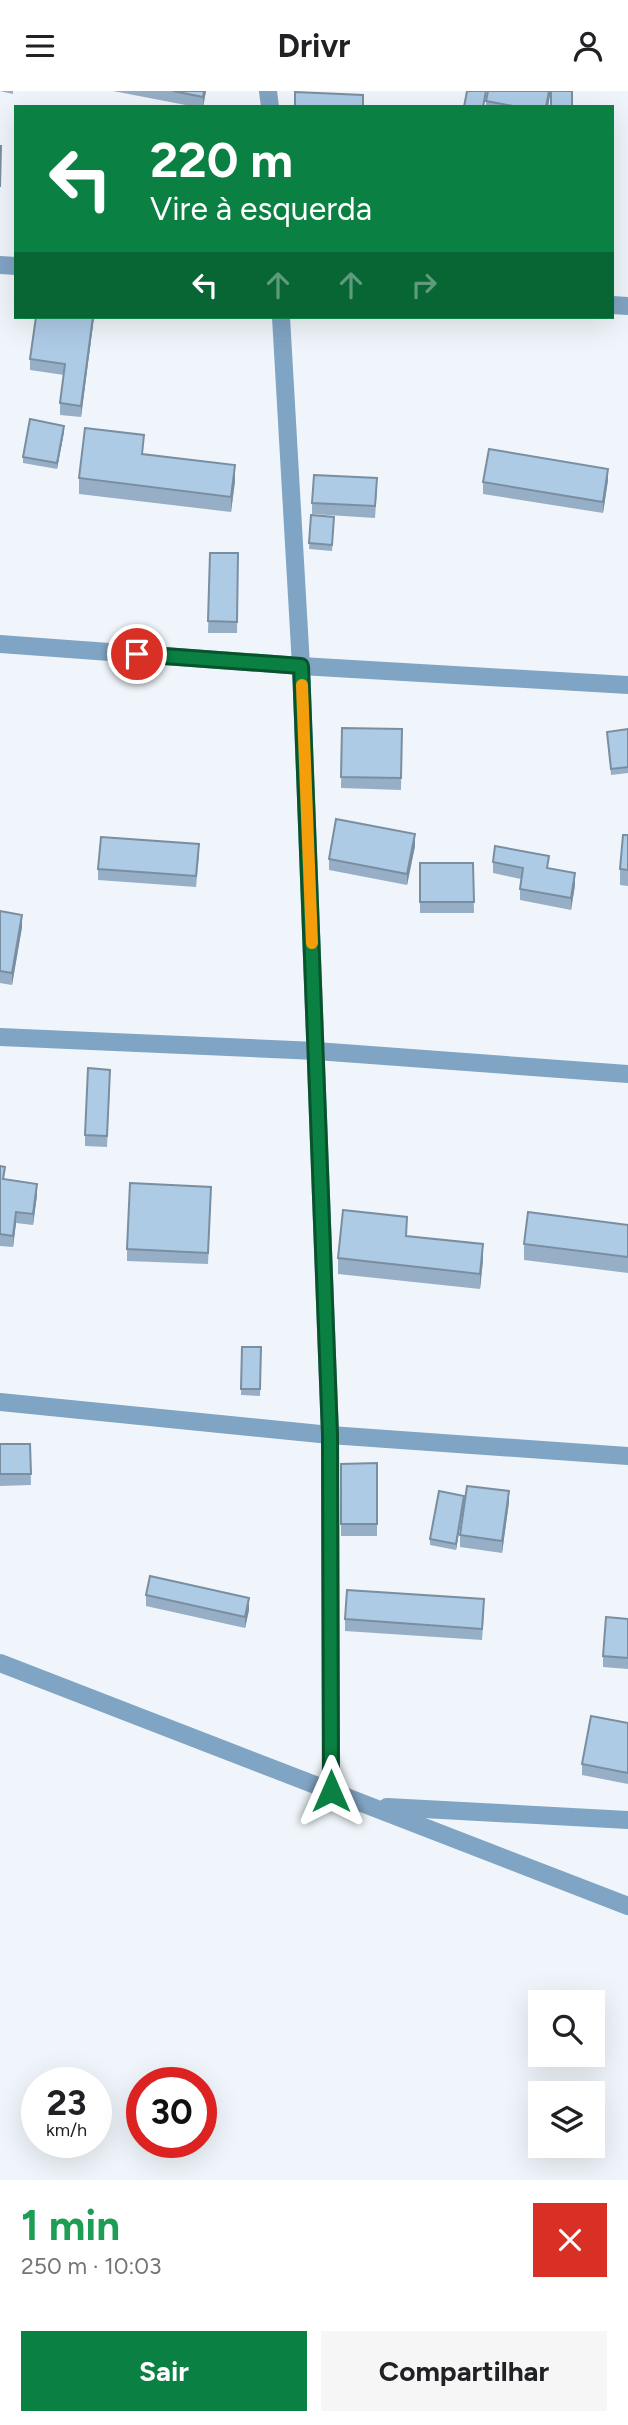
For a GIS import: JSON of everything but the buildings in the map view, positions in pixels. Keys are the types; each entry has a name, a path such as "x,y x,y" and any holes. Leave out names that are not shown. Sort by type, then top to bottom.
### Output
{"street":[{"path":"281,319 301,666 330,1435 331,1791"},
{"path":"0,644 301,666 628,685"},
{"path":"0,1037 316,1052 628,1074"},
{"path":"0,1402 330,1435 628,1456"},
{"path":"0,1663 628,1906"},
{"path":"370,1806 628,1820"}],"slow traffic":[{"path":"302,685 312,943"}],"route":[{"path":"137,654 301,666 330,1435 331,1791"}]}
